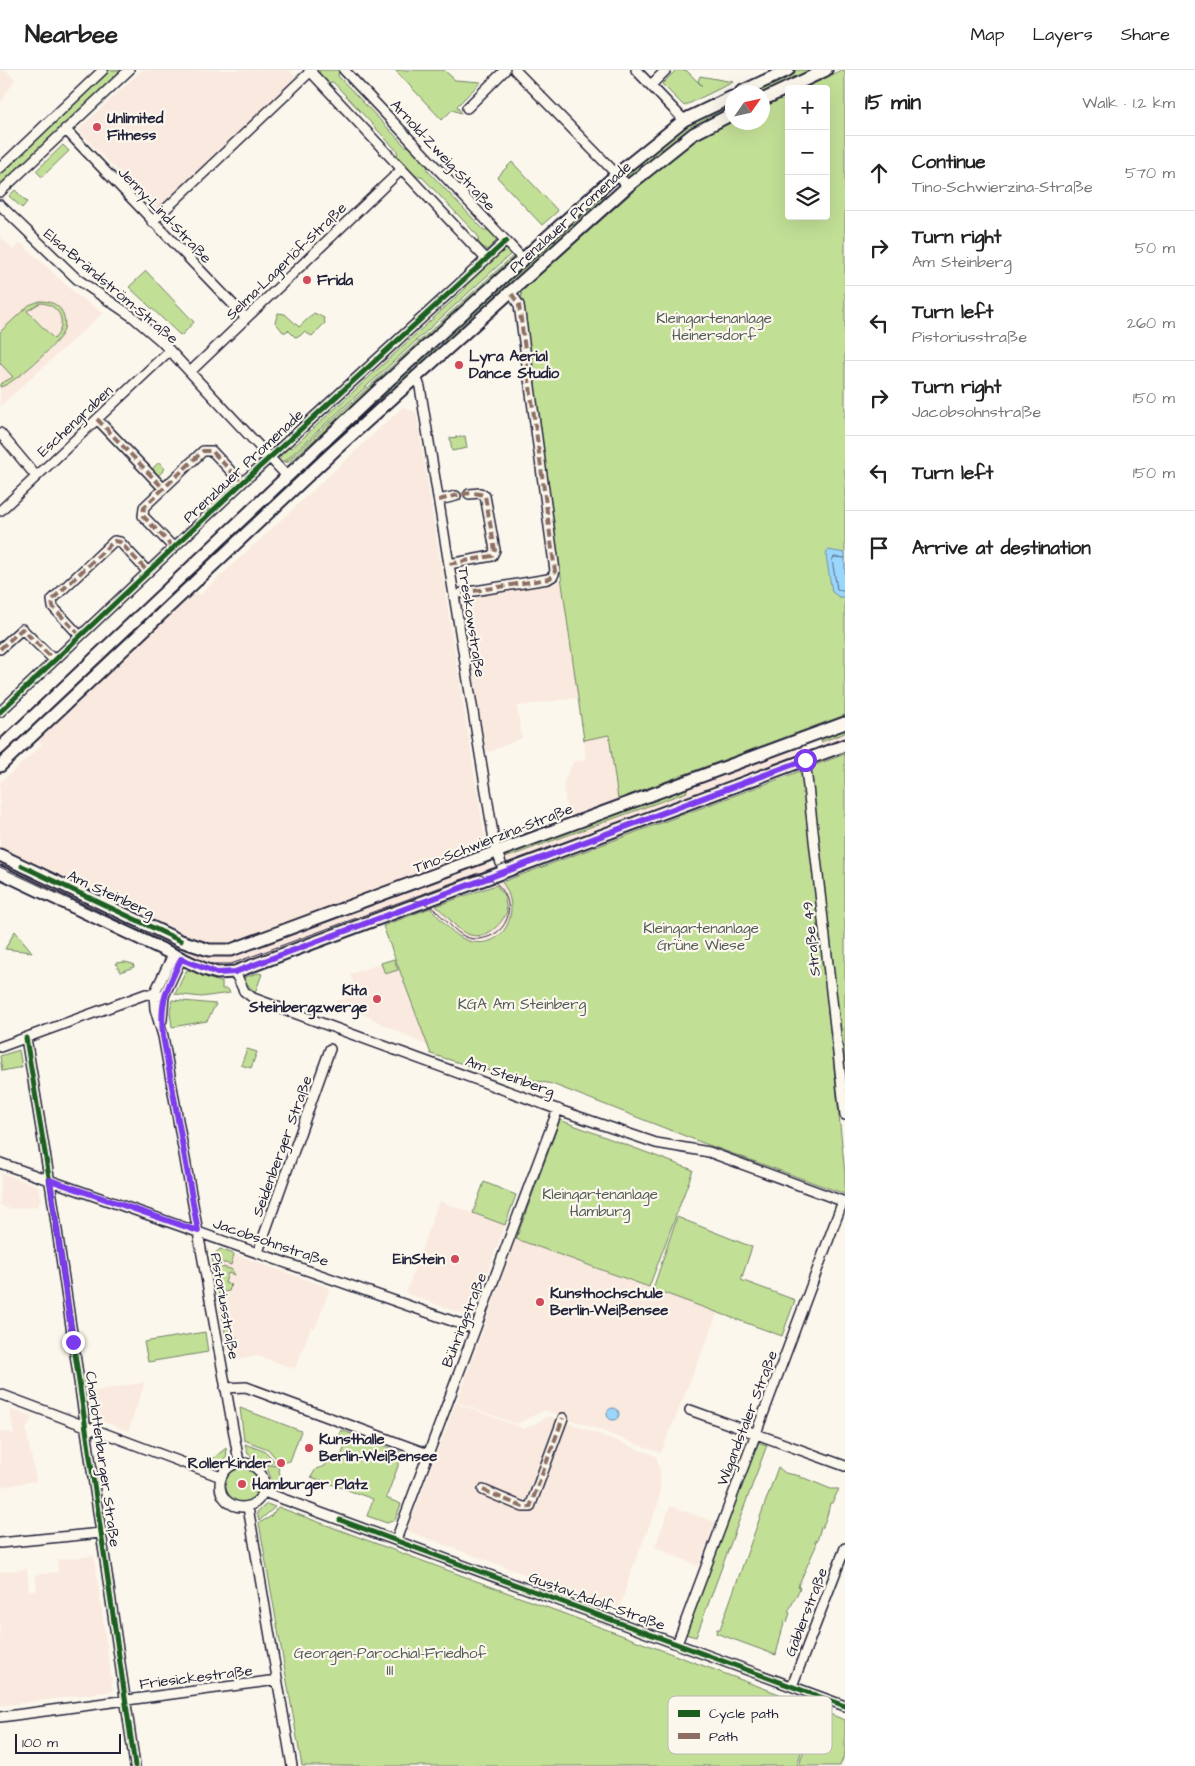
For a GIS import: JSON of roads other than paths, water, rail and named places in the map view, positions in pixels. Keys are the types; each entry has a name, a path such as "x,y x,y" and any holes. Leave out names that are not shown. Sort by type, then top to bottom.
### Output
{"main road":[{"path":"756,85 788,70"},
{"path":"770,96 826,70"},
{"name":"Prenzlauer Promenade","path":"0,748 286,475 617,174 684,120 725,100"},
{"name":"Prenzlauer Promenade","path":"0,766 416,376 510,291 628,186 684,140 725,118"},
{"path":"45,704 55,714"},
{"name":"Tino-Schwierzina-Straße","path":"178,951 239,948 845,723"},
{"path":"813,735 819,754"},
{"path":"235,972 845,745"},
{"name":"Am Steinberg","path":"0,855 217,973 235,972"},
{"name":"Am Steinberg","path":"0,872 178,951"}],"street":[{"path":"0,168 103,70"},
{"path":"0,192 129,70"},
{"name":"Arnold-Zweig-Straße","path":"344,70 523,259"},
{"path":"467,108 505,70"},
{"path":"515,70 628,186"},
{"path":"636,70 684,120"},
{"path":"650,85 666,70"},
{"path":"152,222 311,71 486,259"},
{"name":"Jenny-Lind-Straße","path":"65,129 246,318"},
{"name":"Selma-Lagerlöf-Straße","path":"190,372 402,169"},
{"name":"Elsa-Brändström-Straße","path":"0,205 77,278 133,317 190,372 286,475"},
{"name":"Prenzlauer Promenade","path":"0,712 173,547 506,241"},
{"path":"462,593 548,580 555,571 519,305 510,291"},
{"name":"Eschengraben","path":"0,511 169,351"},
{"name":"Treskowstraße","path":"416,376 420,387 497,852 504,872"},
{"path":"97,419 163,488"},
{"path":"0,433 36,476"},
{"name":"Prenzlauer Promenade","path":"173,547 143,516 144,507 203,450 212,451 242,483"},
{"path":"449,564 492,556 495,550 485,496 469,494"},
{"path":"438,500 456,496"},
{"path":"80,636 53,607 52,600 58,594 114,542 120,542 147,572"},
{"path":"0,649 22,629 54,660"},
{"name":"Straße 49","path":"805,760 845,1115"},
{"path":"154,994 178,951"},
{"name":"Pistoriusstraße","path":"163,1036 161,1011 178,951"},
{"name":"Am Steinberg","path":"235,972 244,992 253,998 656,1143 709,1152 844,1202"},
{"path":"0,1047 146,994 164,996"},
{"name":"Pistoriusstraße","path":"154,994 239,1462"},
{"name":"Charlottenburger Straße","path":"26,1038 50,1180 135,1766"},
{"name":"Seidenberger Straße","path":"258,1252 330,1049"},
{"name":"Bühringstraße","path":"396,1540 558,1109"},
{"name":"Jacobsohnstraße","path":"0,1162 476,1329"},
{"name":"Wigandstaler Straße","path":"677,1644 844,1202"},
{"path":"225,1388 246,1387 428,1454"},
{"path":"0,1394 221,1477"},
{"path":"690,1410 845,1466"},
{"path":"483,1490 523,1507 530,1507 563,1418"},
{"path":"239,1462 253,1465 259,1470 265,1483 264,1492 256,1502 248,1507 236,1506 224,1498 220,1489 221,1477 226,1469 239,1462"},
{"name":"Gustav-Adolf-Straße","path":"264,1492 818,1696"},
{"path":"248,1507 292,1766"},
{"path":"0,1543 101,1533"},
{"name":"Gäblerstraße","path":"792,1686 841,1573 845,1548"},
{"name":"Friesickestraße","path":"0,1717 277,1680"},
{"name":"Gustav-Adolf-Straße","path":"832,1701 845,1706"}],"water":[{"path":"828,550 845,553 845,597 839,597 832,592 826,555"},
{"path":"613,1408 619,1414 613,1420 607,1414"}],"tram line":[{"path":"0,867 197,959 211,964 231,964 845,739"},
{"path":"410,900 430,906 460,934 468,938 478,939 492,935 502,928 507,918 506,896 499,886 489,878 475,874"}],"place":[{"name":"Unlimited Fitness","path":"97,127"},
{"name":"Frida","path":"307,280"},
{"name":"Lyra Aerial Dance Studio","path":"459,365"},
{"name":"Kita Steinbergzwerge","path":"377,999"},
{"name":"EinStein","path":"455,1259"},
{"name":"Kunsthochschule Berlin-Weißensee","path":"540,1302"},
{"name":"Kunsthalle Berlin-Weißensee","path":"309,1448"},
{"name":"Rollerkinder","path":"281,1463"},
{"name":"Hamburger Platz","path":"242,1484"}],"park label":[{"name":"Kleingartenanlage Heinersdorf","path":"714,326"},
{"name":"Kleingartenanlage Grüne Wiese","path":"701,936"},
{"name":"KGA Am Steinberg","path":"522,1004"},
{"name":"Kleingartenanlage Hamburg","path":"600,1202"},
{"name":"Georgen-Parochial-Friedhof III","path":"390,1662"}]}
